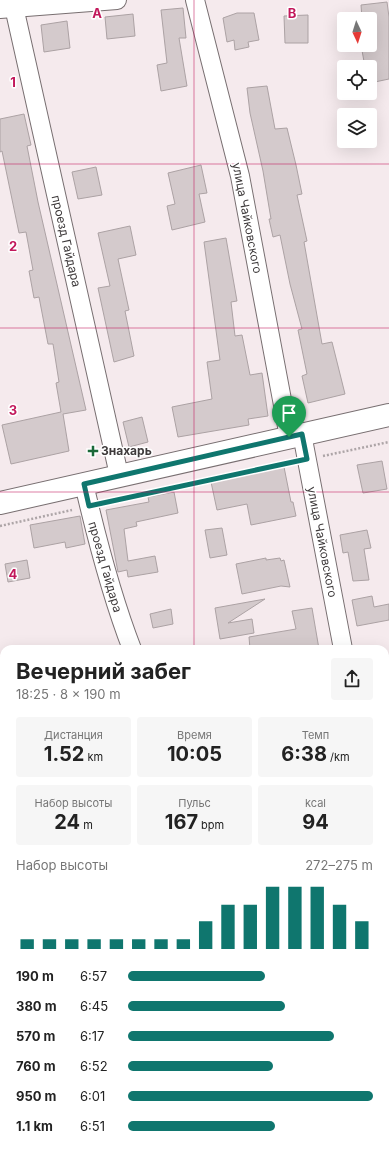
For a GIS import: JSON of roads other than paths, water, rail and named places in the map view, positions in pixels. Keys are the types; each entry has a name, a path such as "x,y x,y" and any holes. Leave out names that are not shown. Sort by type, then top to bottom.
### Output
{"main road":[{"path":"0,503 389,415"}],"street":[{"path":"7,8 117,0"},
{"name":"улица Чайковского","path":"195,0 240,176 295,436 307,459 342,645"},
{"name":"проезд Гайдара","path":"7,8 119,475"},
{"name":"проезд Гайдара","path":"84,484 98,547 118,613 130,645"}],"place":[{"name":"Знахарь","path":"93,451"}]}
